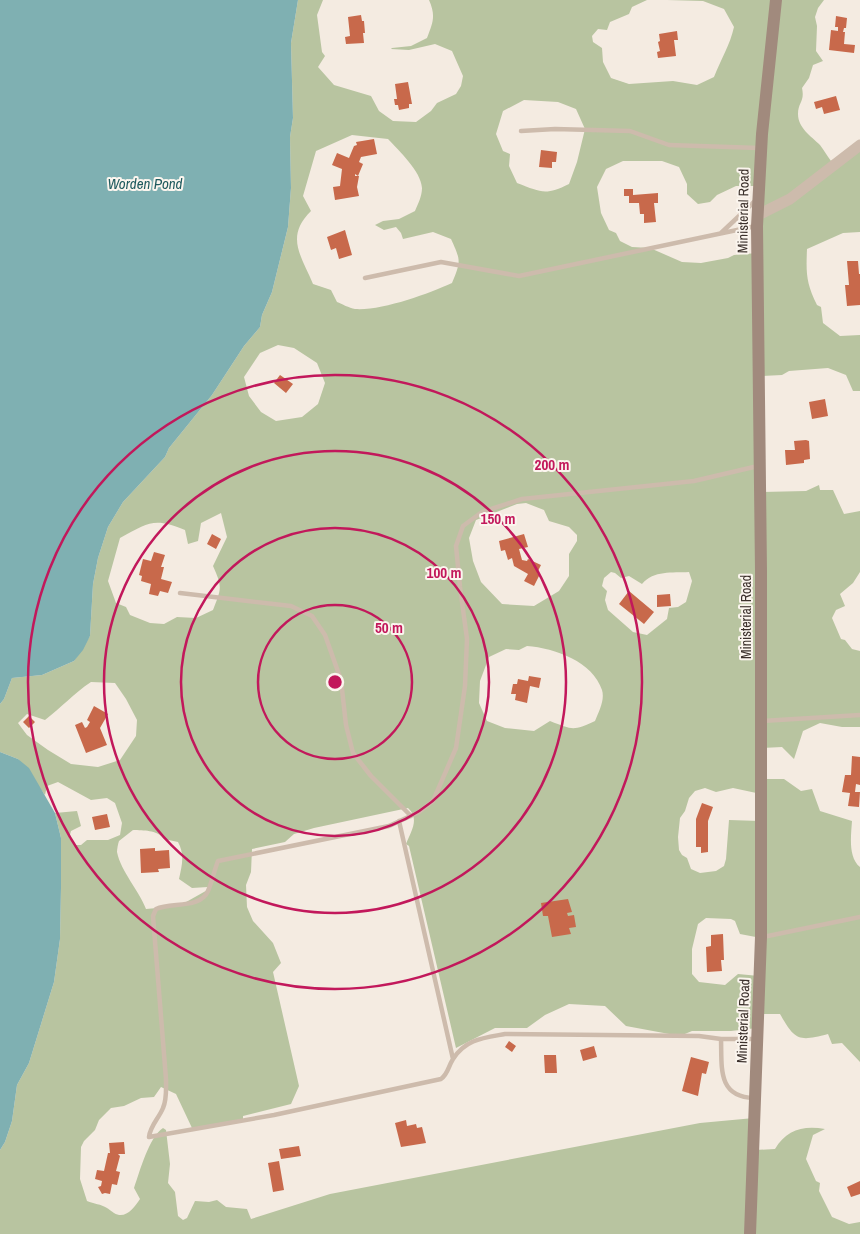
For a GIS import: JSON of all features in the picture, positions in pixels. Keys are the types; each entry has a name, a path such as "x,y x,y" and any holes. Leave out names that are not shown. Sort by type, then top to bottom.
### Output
{"main road":[{"name":"Ministerial Road","path":"750,1234 761,937 760,466 757,221 760,148 776,0"}],"street":[{"path":"757,221 790,199 860,145"}],"lane":[{"path":"521,131 555,129 630,132 669,145 760,148"},
{"path":"720,234 758,198"},
{"path":"365,278 441,262 519,276 720,234 757,221"},
{"path":"757,1039 721,1040 699,1036 505,1034 480,1038 466,1044 453,1059 446,1075 441,1079 274,1115 149,1137 164,1108 166,1097 153,916 156,909 198,901 204,897 208,891 218,861 389,826 419,812 433,801 456,748 465,686 467,639 456,546 463,526 482,512 522,500 694,481 760,466"},
{"path":"180,593 291,606 312,616 325,635 341,680 346,725 353,754 371,776 411,816"},
{"path":"761,721 860,716"},
{"path":"399,821 453,1059"},
{"path":"761,937 860,916"},
{"path":"721,1040 723,1076 727,1086 734,1095 744,1098 755,1098"}],"green space":[{"path":"298,0 323,0 317,15 322,52 325,56 318,67 334,85 371,96 379,111 393,121 416,122 431,111 437,103 456,94 461,86 463,76 452,51 435,44 409,50 391,49 411,46 427,38 433,19 429,0 647,0 632,7 629,14 610,22 607,30 598,29 592,36 593,42 602,48 603,62 611,78 629,84 673,81 697,85 714,77 734,27 724,9 703,1 667,0 824,0 818,8 815,17 817,26 816,51 823,61 813,65 809,78 802,88 803,96 798,114 803,128 820,145 831,161 860,143 860,232 843,233 807,249 807,271 813,297 817,305 821,307 823,323 840,336 860,335 860,391 853,391 846,375 828,368 789,371 782,375 760,376 760,492 806,491 819,485 820,490 833,490 844,514 860,511 860,572 853,583 840,594 845,606 836,610 832,618 841,639 845,640 852,649 860,651 860,727 842,727 820,723 803,731 794,759 782,747 762,748 762,779 784,779 801,791 812,789 820,811 852,821 852,852 856,863 860,867 860,1062 842,1043 832,1044 828,1034 810,1038 798,1037 780,1014 759,1014 757,1028 731,1031 692,1031 680,1036 626,1026 605,1006 569,1004 545,1015 527,1028 495,1028 456,1048 409,846 406,844 414,821 412,812 408,808 314,828 294,834 285,842 252,849 251,872 246,885 247,907 253,921 273,943 281,963 273,972 299,1086 291,1104 243,1116 243,1119 192,1128 176,1094 161,1087 154,1097 141,1098 124,1106 111,1108 99,1120 95,1130 81,1147 80,1179 87,1201 105,1207 118,1215 125,1214 132,1209 140,1199 134,1188 146,1155 153,1139 163,1128 166,1130 170,1164 168,1183 175,1192 178,1216 183,1220 187,1218 195,1201 209,1202 217,1200 226,1207 247,1209 251,1219 330,1194 700,1123 754,1118 755,1150 775,1149 784,1137 796,1130 809,1128 825,1129 813,1135 806,1159 816,1181 820,1183 819,1191 832,1217 849,1224 860,1222 860,1234 0,1234 0,1150 5,1142 12,1121 17,1085 29,1063 54,982 60,939 61,838 55,813 77,811 81,826 71,831 69,838 75,845 81,845 87,840 108,840 120,835 122,823 115,803 107,798 91,800 58,782 47,786 45,795 18,759 0,752 0,704 4,699 12,678 42,675 74,661 90,636 93,584 98,558 108,527 123,502 165,457 169,448 212,395 244,346 260,327 262,315 272,292 288,227 291,188 290,137 293,118 291,43","holes":["524,100 558,102 576,109 585,129 577,162 569,184 548,191 538,190 517,183 509,166 510,154 503,151 496,134 503,111","352,135 388,139 414,168 421,182 422,191 415,211 399,219 383,221 375,225 384,230 396,227 403,239 433,232 451,239 459,261 452,283 418,297 391,305 355,309 337,302 331,290 313,284 300,255 297,238 299,229 303,220 311,211 303,196 316,151","623,161 662,161 679,167 687,184 687,194 698,204 710,202 717,195 736,186 757,186 757,253 734,255 728,258 701,263 682,262 650,248 632,247 620,241 616,233 609,230 601,213 597,187 606,169","278,345 294,348 317,363 325,383 318,404 302,417 276,421 261,412 249,396 244,377 260,353","526,503 544,510 549,521 569,527 577,535 577,541 569,554 569,576 559,591 534,606 502,604 481,582 473,561 469,538 476,520 517,504","221,513 227,537 213,566 220,584 213,610 196,618 177,617 164,624 150,623 130,615 126,607 116,603 108,581 120,538 145,525 158,523 185,530 188,544 198,541 201,523","611,572 621,578 629,576 642,584 658,574 689,572 692,581 686,602 678,607 669,608 667,619 647,635 633,632 608,610 605,600 607,591 602,586 604,578","527,646 538,647 561,653 582,664 597,680 603,694 595,721 577,728 550,721 534,731 505,728 487,721 479,703 480,681 489,657 506,649 519,650","91,682 115,683 137,720 136,736 120,760 98,767 71,764 27,735 18,723 27,714 45,720","705,788 716,792 733,788 761,794 760,821 729,820 726,859 724,866 716,871 700,873 691,869 687,858 679,850 680,818 685,811 689,798 695,791","133,830 154,832 164,839 178,842 182,856 179,879 192,888 211,888 179,906 146,909 126,874 117,852 119,841","706,918 731,919 735,921 740,934 761,938 759,976 738,974 725,985 699,982 692,974 692,949 698,924"]}],"water":[{"name":"Worden Pond","path":"0,0 298,0 291,43 293,118 290,137 291,188 288,227 272,292 262,315 260,327 244,346 212,395 169,448 165,457 123,502 108,527 98,558 93,584 90,636 83,650 74,661 42,675 12,678 4,699 0,704"},
{"path":"0,752 18,759 29,768 55,813 61,838 61,888 60,939 54,982 29,1063 17,1085 12,1121 5,1142 0,1150"}],"building":[{"path":"361,15 362,21 364,21 364,43 346,44 345,37 350,36 348,17"},
{"path":"836,16 847,18 846,28 844,28 843,32 845,32 844,44 855,45 854,53 829,50 831,30 838,31 838,27 835,27"},
{"path":"677,31 678,40 674,40 676,56 658,58 657,52 660,51 659,34"},
{"path":"408,82 412,104 409,104 409,108 399,110 398,105 395,105 394,99 397,99 395,84"},
{"path":"836,96 840,110 824,114 822,107 816,109 814,102"},
{"path":"374,139 377,154 361,157 359,162 363,164 358,176 357,187 359,196 335,200 333,187 340,186 342,169 332,165 337,153 349,158 354,146 357,145 356,142"},
{"path":"541,150 557,152 556,162 552,162 552,168 539,167"},
{"path":"624,189 633,189 633,195 658,193 658,203 654,203 656,222 644,223 644,214 640,214 639,203 629,203 629,196 624,196"},
{"path":"345,230 352,255 339,259 336,248 331,250 327,237"},
{"path":"847,261 858,261 860,305 847,306 845,285 849,285"},
{"path":"280,375 293,384 286,393 274,383"},
{"path":"825,399 828,416 812,419 809,402"},
{"path":"794,441 809,441 810,459 804,460 804,463 786,465 785,450 795,450"},
{"path":"212,534 221,539 216,549 207,544"},
{"path":"524,534 528,547 519,549 522,560 527,561 528,559 541,565 537,573 540,574 534,586 524,581 528,574 514,566 512,558 508,560 505,550 501,551 499,541"},
{"path":"154,552 165,555 161,567 164,567 161,579 172,582 168,593 160,591 158,596 149,594 151,584 141,581 142,576 139,575 143,559 151,561"},
{"path":"629,591 654,612 644,624 619,604"},
{"path":"670,594 671,606 657,607 657,595"},
{"path":"529,676 541,678 539,688 530,686 527,703 515,700 516,694 511,694 513,684 517,684 518,679 528,681"},
{"path":"94,706 108,714 100,728 107,745 86,753 75,725 82,722 85,728 87,727 90,722 87,720"},
{"path":"29,716 35,722 29,728 23,722"},
{"path":"852,756 860,757 860,785 856,784 855,792 860,792 859,807 848,806 850,793 842,792 845,775 851,775"},
{"path":"702,803 713,807 708,821 708,852 701,853 701,847 696,847 696,819"},
{"path":"107,814 110,827 95,830 92,817"},
{"path":"155,848 155,851 169,850 170,868 158,869 159,872 141,873 140,849"},
{"path":"568,899 572,912 567,913 568,916 574,915 576,927 569,928 571,934 552,937 548,916 543,916 541,903"},
{"path":"723,934 724,960 721,960 722,971 707,972 706,947 711,946 711,935"},
{"path":"509,1041 516,1046 512,1052 505,1047"},
{"path":"594,1046 597,1057 583,1061 580,1050"},
{"path":"544,1055 556,1055 557,1073 545,1073"},
{"path":"691,1057 709,1062 706,1074 702,1073 698,1096 682,1091"},
{"path":"406,1120 407,1126 416,1124 417,1128 422,1127 426,1143 401,1147 395,1123"},
{"path":"124,1142 125,1154 118,1154 120,1156 116,1171 120,1172 117,1185 112,1184 110,1194 102,1194 98,1187 101,1186 102,1181 95,1179 97,1170 104,1171 108,1153 110,1153 109,1143"},
{"path":"299,1146 301,1156 281,1159 279,1149"},
{"path":"279,1161 284,1190 273,1192 268,1163"},
{"path":"860,1181 860,1194 851,1197 847,1187"}]}
